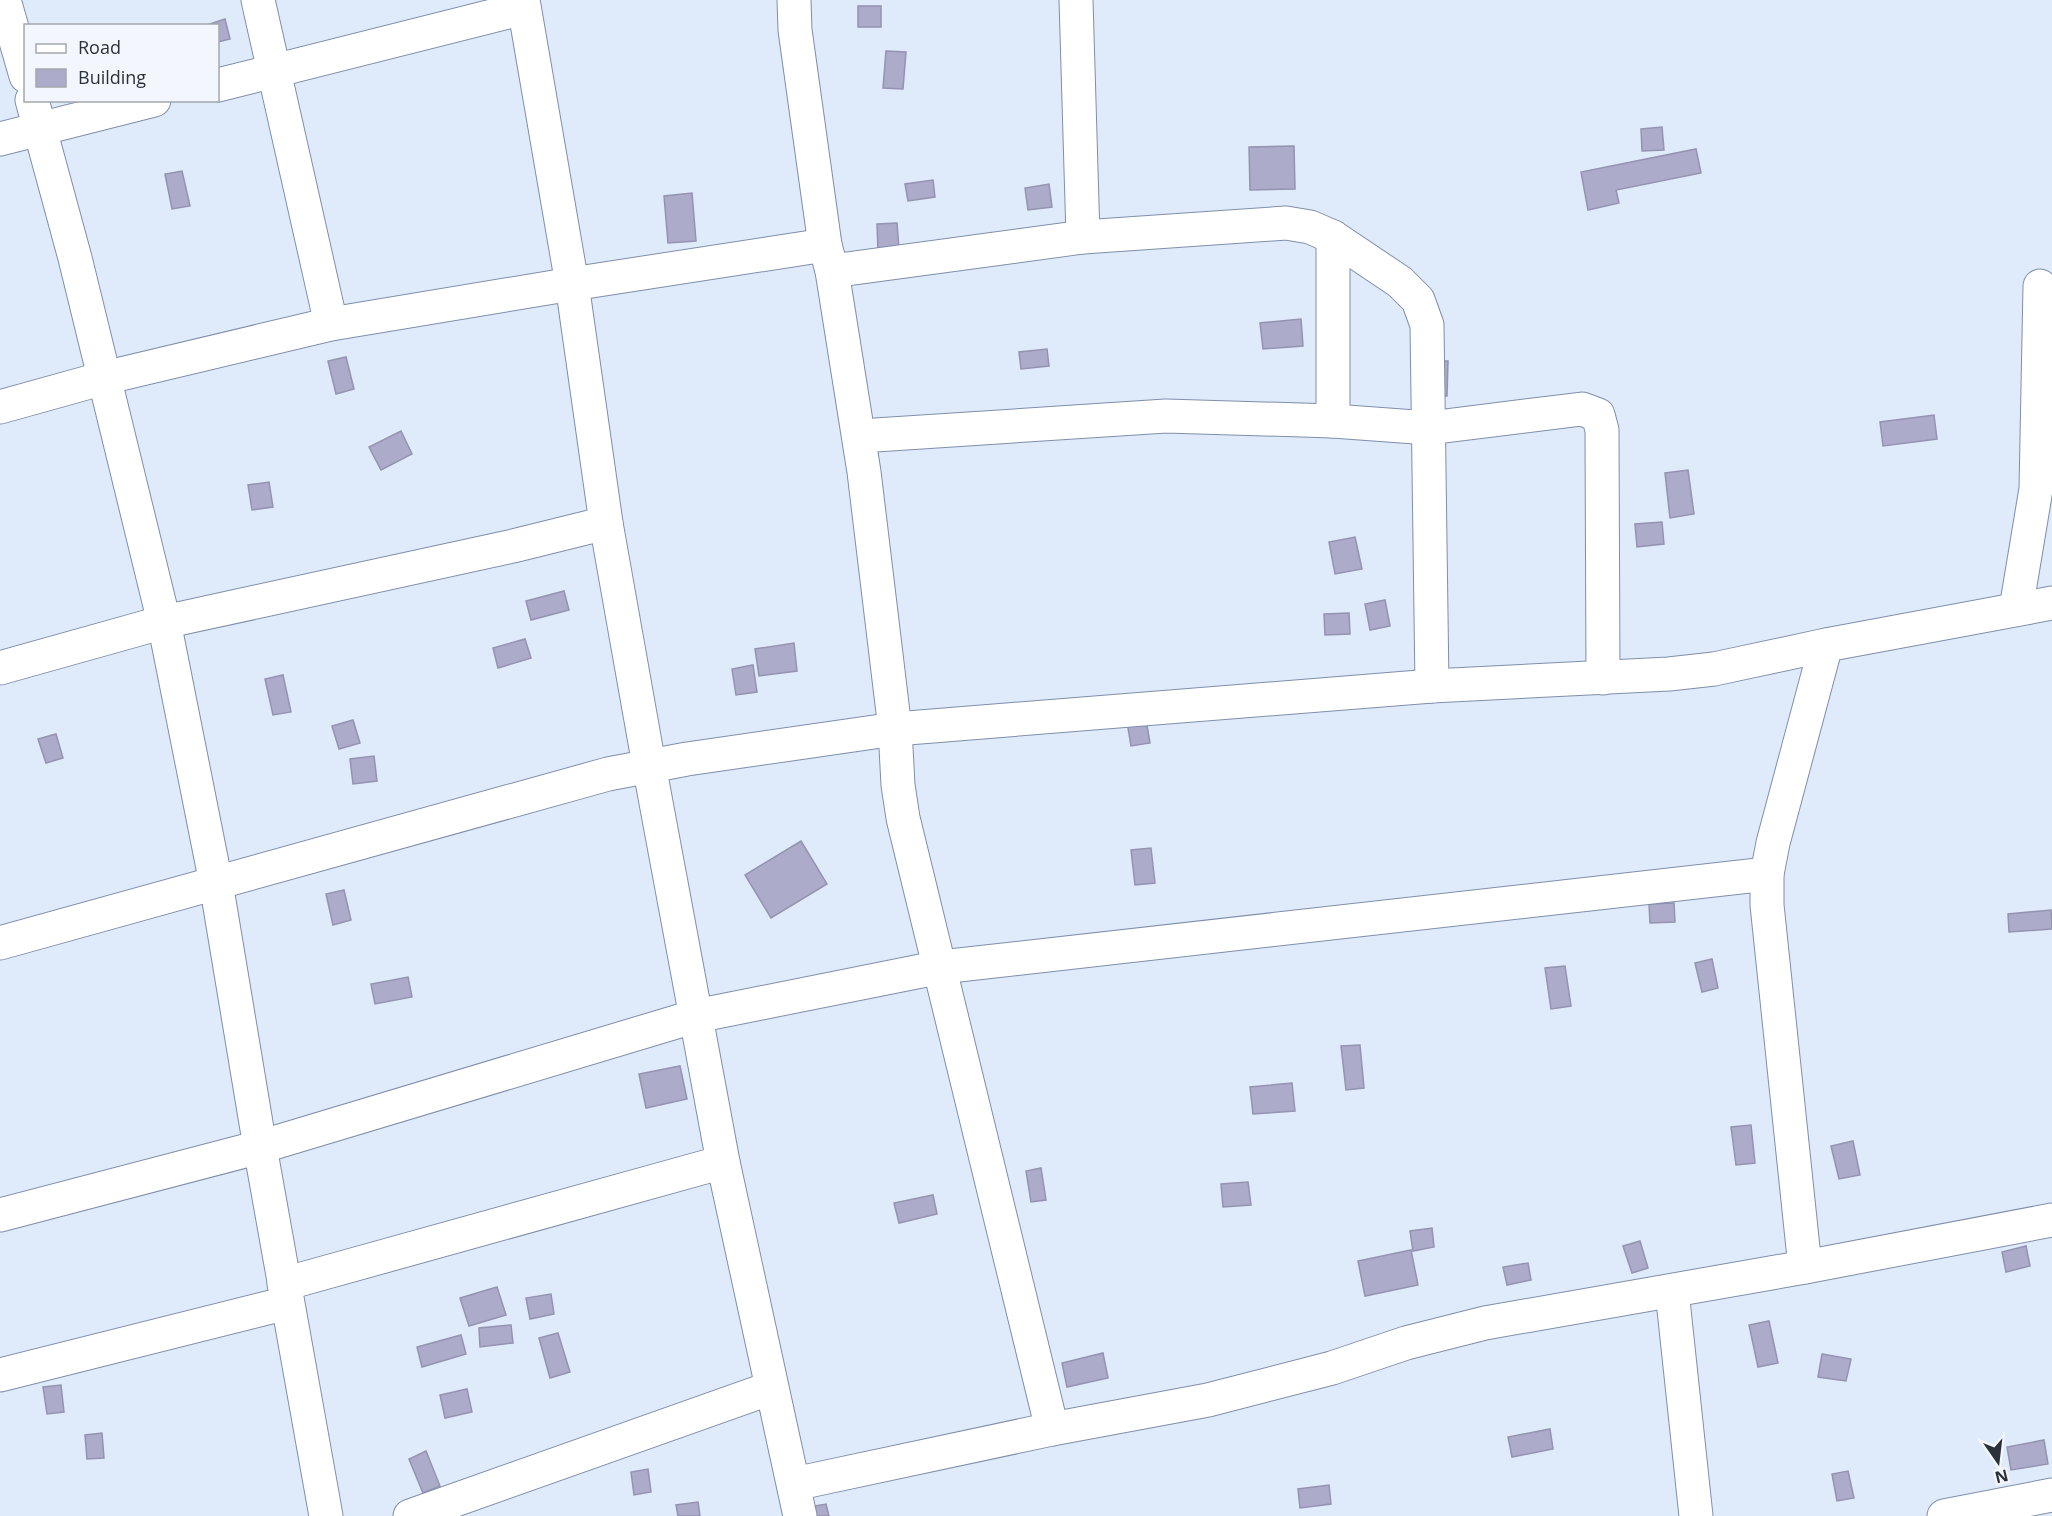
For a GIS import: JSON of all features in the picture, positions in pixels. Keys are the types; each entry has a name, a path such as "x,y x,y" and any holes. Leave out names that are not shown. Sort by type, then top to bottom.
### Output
{"street":[{"path":"4,0 24,69"},
{"path":"258,0 331,324"},
{"path":"794,0 795,30 828,258 860,436 895,729 898,784 903,818 1052,1429"},
{"path":"1076,0 1083,237"},
{"path":"219,85 523,4 572,284 606,523 649,765 723,1162 800,1516"},
{"path":"0,139 36,115 138,102"},
{"path":"36,115 164,622 216,883 260,1147 326,1516"},
{"path":"0,407 104,378 331,324 572,284 828,258 1083,237 1286,223 1310,227 1333,237 1400,282 1418,300 1427,325 1432,686"},
{"path":"1333,237 1333,421"},
{"path":"2016,609 2036,489 2040,286"},
{"path":"860,436 1166,416 1333,421 1429,428 1582,409 1598,415 1602,430 1603,678"},
{"path":"0,668 164,622 513,546 606,523"},
{"path":"0,943 608,774 649,765 895,729 1432,686 1669,675 1714,669 1826,645 2052,603"},
{"path":"1805,1267 1767,905 1767,874 1773,843 1826,645"},
{"path":"0,1215 260,1147 696,1016 941,967 1767,874"},
{"path":"0,1375 286,1293 723,1162"},
{"path":"794,1484 1052,1429 1208,1400 1332,1368 1406,1343 1485,1323 1805,1267 2052,1220"},
{"path":"1672,1291 1695,1516"},
{"path":"410,1516 771,1388"},
{"path":"1944,1516 2052,1495"}],"building":[{"path":"858,6 881,6 881,27 858,27"},
{"path":"225,19 230,39 219,42 219,24 210,24"},
{"path":"886,51 906,52 903,89 883,88"},
{"path":"1662,127 1664,150 1642,151 1641,129"},
{"path":"1294,146 1295,189 1250,190 1249,147"},
{"path":"1696,149 1701,173 1616,190 1619,203 1588,210 1581,172"},
{"path":"182,171 190,206 172,209 165,174"},
{"path":"933,180 935,197 908,201 905,184"},
{"path":"1049,184 1052,207 1028,210 1025,188"},
{"path":"692,193 696,241 668,243 664,196"},
{"path":"897,223 899,249 878,250 877,224"},
{"path":"1301,319 1303,346 1263,349 1260,323"},
{"path":"1047,349 1049,366 1021,369 1019,352"},
{"path":"346,357 354,389 336,394 328,361"},
{"path":"1430,361 1448,361 1447,396 1431,396"},
{"path":"1934,415 1937,439 1883,446 1880,422"},
{"path":"401,431 412,454 381,470 369,447"},
{"path":"1688,470 1694,514 1670,518 1665,473"},
{"path":"269,482 273,507 252,510 248,485"},
{"path":"1662,522 1664,544 1637,547 1635,524"},
{"path":"1355,537 1362,569 1335,574 1329,542"},
{"path":"564,591 569,610 531,620 526,601"},
{"path":"1385,600 1390,626 1370,630 1365,604"},
{"path":"1349,613 1350,634 1325,635 1324,614"},
{"path":"525,639 531,658 498,668 493,648"},
{"path":"794,643 797,671 759,676 755,649"},
{"path":"753,665 757,692 736,695 732,669"},
{"path":"283,675 291,712 273,715 265,679"},
{"path":"353,720 360,743 339,749 332,726"},
{"path":"1146,720 1150,743 1131,746 1127,722"},
{"path":"56,734 63,758 46,763 38,739"},
{"path":"374,756 377,781 353,784 350,759"},
{"path":"801,841 827,884 771,918 745,875"},
{"path":"1151,848 1155,883 1135,885 1131,850"},
{"path":"344,890 351,920 333,925 326,894"},
{"path":"1674,903 1675,922 1650,923 1649,904"},
{"path":"2051,910 2052,929 2009,932 2008,914"},
{"path":"1712,959 1718,988 1702,992 1695,963"},
{"path":"1565,966 1571,1006 1551,1009 1545,968"},
{"path":"408,977 412,997 375,1004 371,984"},
{"path":"1360,1045 1364,1088 1346,1090 1341,1046"},
{"path":"680,1066 687,1099 646,1108 639,1074"},
{"path":"1292,1083 1295,1111 1253,1114 1250,1087"},
{"path":"1751,1125 1755,1163 1736,1165 1731,1127"},
{"path":"1853,1141 1860,1175 1839,1179 1831,1146"},
{"path":"1041,1168 1046,1200 1031,1202 1026,1171"},
{"path":"1248,1182 1251,1205 1223,1207 1221,1184"},
{"path":"933,1195 937,1214 899,1223 894,1203"},
{"path":"1432,1228 1434,1247 1413,1251 1410,1231"},
{"path":"1640,1241 1648,1268 1632,1273 1623,1246"},
{"path":"2026,1246 2030,1266 2006,1272 2002,1252"},
{"path":"1411,1250 1418,1285 1365,1296 1358,1261"},
{"path":"1528,1263 1531,1280 1507,1285 1503,1267"},
{"path":"497,1287 506,1315 469,1326 460,1298"},
{"path":"551,1294 554,1314 530,1319 526,1298"},
{"path":"1769,1321 1778,1363 1758,1367 1749,1325"},
{"path":"511,1325 513,1343 480,1347 479,1328"},
{"path":"558,1333 570,1372 550,1378 539,1338"},
{"path":"461,1335 466,1354 422,1367 417,1347"},
{"path":"1103,1353 1108,1378 1067,1387 1062,1363"},
{"path":"1822,1354 1851,1359 1846,1381 1818,1377"},
{"path":"61,1385 64,1412 47,1414 43,1387"},
{"path":"467,1389 472,1412 445,1418 440,1395"},
{"path":"1550,1429 1553,1449 1512,1457 1508,1437"},
{"path":"102,1433 104,1458 87,1459 85,1435"},
{"path":"2044,1440 2048,1464 2011,1470 2007,1447"},
{"path":"426,1451 440,1486 423,1493 409,1459"},
{"path":"648,1469 651,1492 634,1495 631,1472"},
{"path":"1848,1471 1854,1498 1837,1501 1832,1474"},
{"path":"1329,1485 1331,1504 1300,1508 1298,1489"},
{"path":"698,1502 700,1516 678,1516 676,1505"},
{"path":"826,1504 829,1516 805,1516 803,1508"}]}
